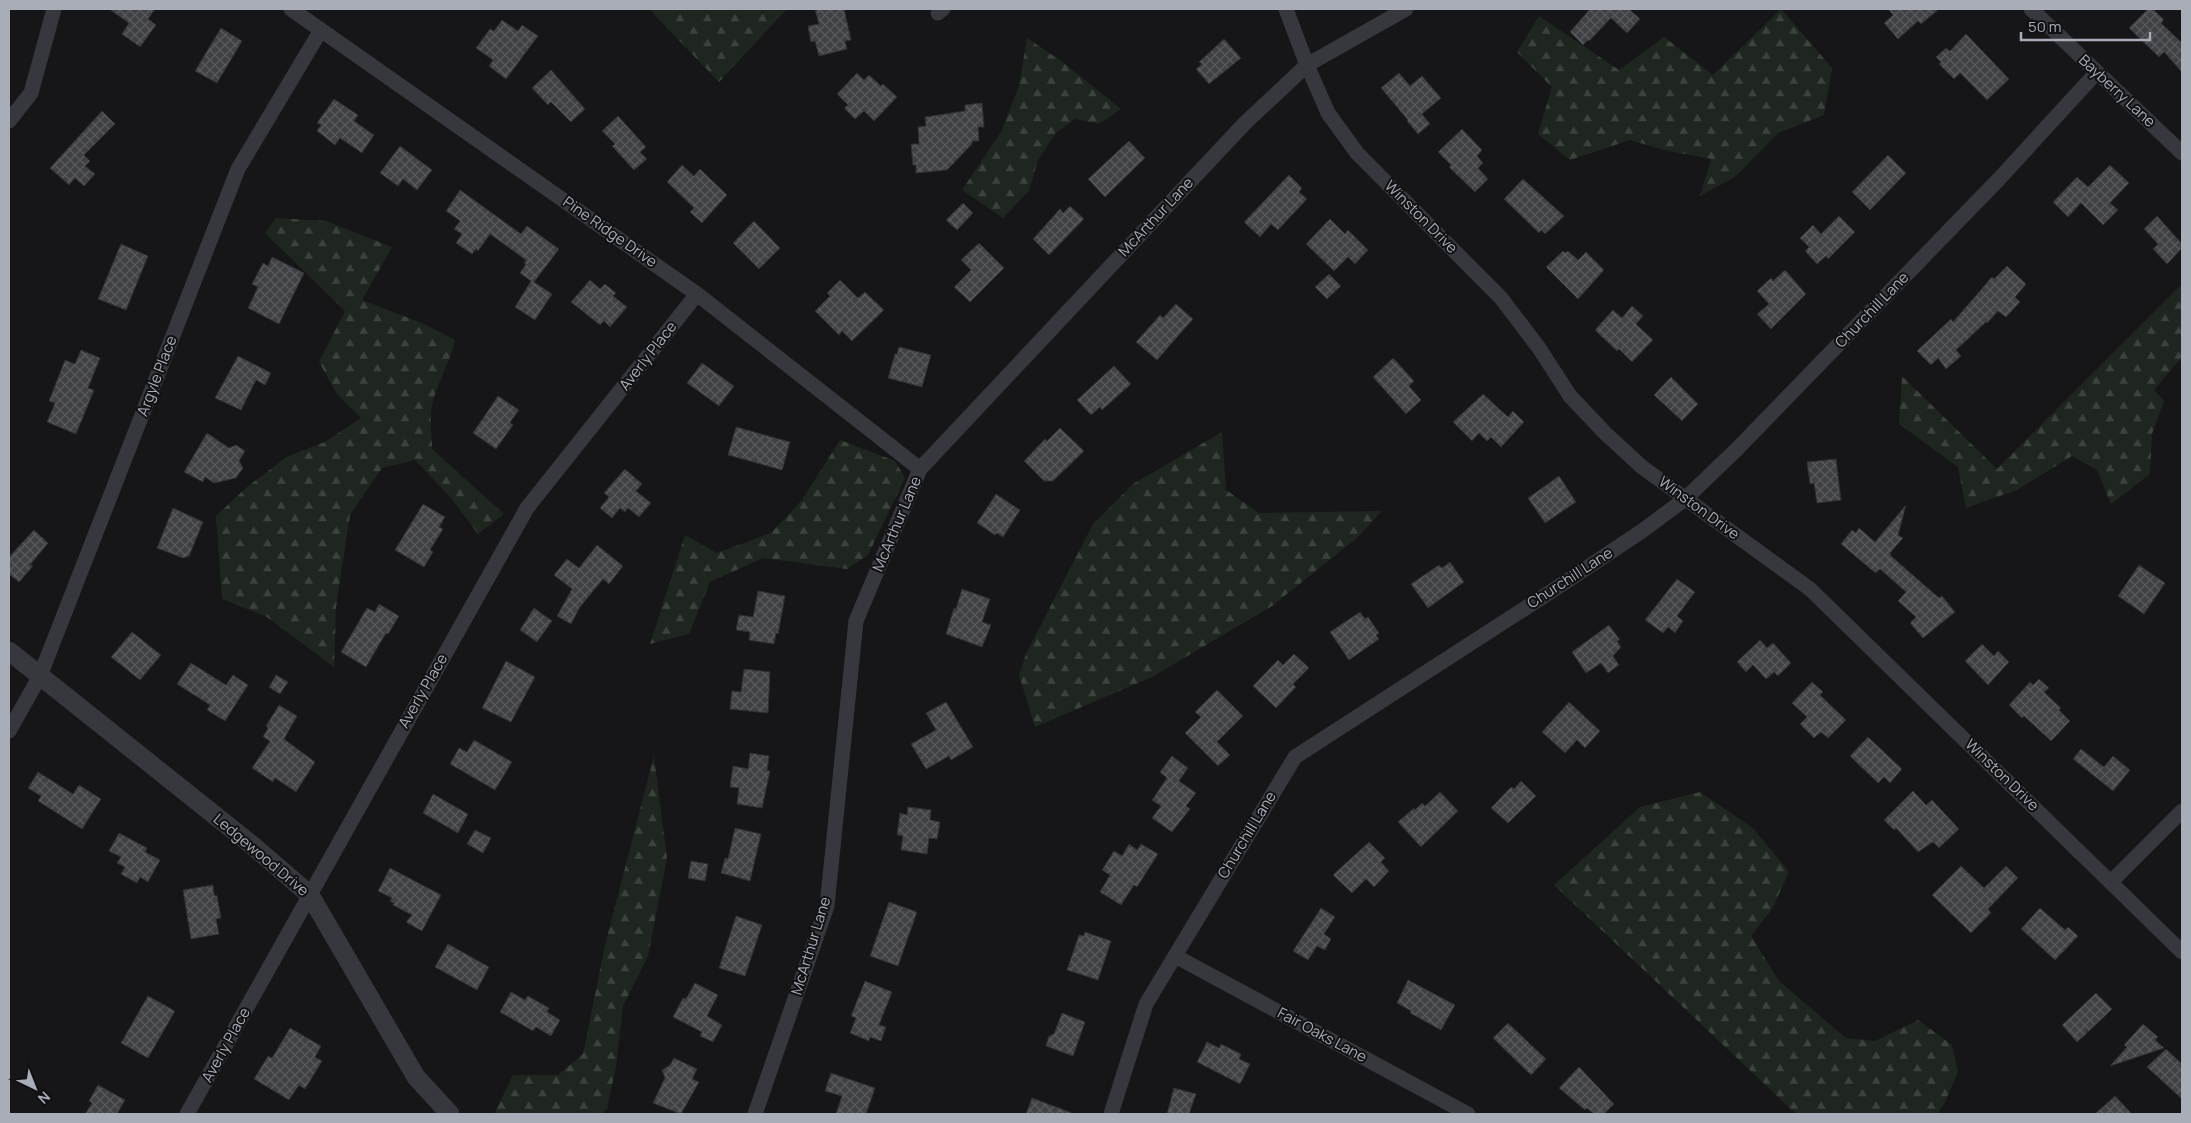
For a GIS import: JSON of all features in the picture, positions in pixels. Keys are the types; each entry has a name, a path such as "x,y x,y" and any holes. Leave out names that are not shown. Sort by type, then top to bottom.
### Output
{"street":[{"path":"9,121 31,93 54,9"},
{"name":"Pine Ridge Drive","path":"291,9 697,294 920,469"},
{"name":"Winston Drive","path":"1286,9 1328,113 1358,153 1501,298 1539,348 1570,396 1605,433 1642,467 1810,589 2182,952"},
{"name":"McArthur Lane","path":"755,1114 827,906 856,621 920,469 1245,123 1307,65 1406,9"},
{"name":"Bayberry Lane","path":"2031,9 2182,153"},
{"name":"Argyle Place","path":"9,731 40,676 238,169 321,30"},
{"name":"Churchill Lane","path":"1111,1114 1146,1004 1294,757 1574,577 1685,499 1736,450 1999,179 2097,72"},
{"name":"Averly Place","path":"187,1114 528,508 697,294"},
{"name":"Ledgewood Drive","path":"9,651 252,845 310,895 416,1077 450,1114"},
{"path":"2111,882 2182,811"},
{"name":"Fair Oaks Lane","path":"1175,956 1468,1114"}],"green space":[{"path":"649,9 787,9 719,82"},
{"path":"1781,9 1832,68 1824,115 1778,133 1735,177 1700,196 1711,159 1664,150 1630,140 1570,160 1538,134 1552,87 1517,52 1539,16 1619,70 1664,37 1713,75"},
{"path":"1027,38 1064,63 1121,109 1099,124 1075,119 1056,133 1038,160 1029,191 1003,218 962,190 1001,132 1019,86"},
{"path":"276,218 326,221 392,247 362,300 422,323 455,340 432,404 432,449 504,514 478,534 451,498 415,460 382,468 350,515 336,607 334,667 267,617 222,599 216,516 247,487 288,456 325,442 361,418 337,394 319,362 345,311 265,233"},
{"path":"2182,284 2182,357 2154,390 2164,401 2152,434 2150,474 2111,504 2097,470 2072,456 2017,490 1966,508 1958,467 1899,424 1902,376 1997,469"},
{"path":"1222,432 1226,490 1259,513 1382,511 1357,538 1272,606 1152,677 1035,727 1019,675 1026,654 1093,524 1133,484"},
{"path":"840,440 895,461 905,478 868,555 847,569 763,558 710,582 689,634 650,644 685,535 717,553 771,533 802,500"},
{"path":"654,756 667,858 648,956 623,1006 616,1066 607,1109 601,1114 494,1114 513,1075 558,1075 583,1054 605,945"},
{"path":"1700,792 1753,828 1789,872 1772,909 1751,936 1779,981 1846,1038 1875,1041 1918,1020 1952,1045 1958,1072 1944,1104 1937,1114 1796,1114 1554,885 1640,807"}],"building":[{"path":"109,9 155,9 148,19 156,25 140,47 122,34 129,23"},
{"path":"815,9 844,9 851,40 845,41 847,49 819,56 815,41 811,42 808,26 819,24"},
{"path":"1590,9 1629,9 1640,19 1627,33 1611,18 1583,45 1570,32"},
{"path":"1888,9 1939,9 1921,24 1918,21 1898,39 1884,23 1893,15"},
{"path":"2148,9 2153,9 2164,20 2161,23 2182,43 2182,72 2164,52 2159,57 2129,28"},
{"path":"502,20 518,31 522,25 538,36 506,79 489,66 493,60 476,48 490,29 494,31"},
{"path":"221,28 242,41 217,83 195,71"},
{"path":"1966,34 2009,79 1987,100 1960,73 1954,79 1939,64 1941,62 1936,57 1946,48 1950,51"},
{"path":"1224,39 1241,58 1209,84 1196,69 1202,64 1199,62"},
{"path":"551,70 585,109 571,122 551,102 548,105 532,88"},
{"path":"857,73 864,80 869,75 881,86 883,84 897,97 874,121 864,111 855,119 844,108 848,105 837,94"},
{"path":"1399,73 1410,86 1422,76 1441,98 1422,114 1430,124 1418,134 1381,88"},
{"path":"334,99 358,115 354,121 374,135 362,153 340,138 335,145 317,131 321,125 317,123"},
{"path":"982,103 984,127 978,127 979,141 972,141 972,144 947,170 916,173 916,165 913,165 911,144 919,144 918,127 926,126 925,117 965,111 965,105"},
{"path":"102,111 115,124 84,155 90,161 85,166 95,174 84,186 75,178 69,185 50,168"},
{"path":"618,116 646,147 640,152 647,159 634,170 612,146 615,144 602,131"},
{"path":"1462,129 1482,150 1477,156 1483,163 1478,168 1488,179 1475,192 1449,167 1451,165 1438,152"},
{"path":"1129,141 1145,158 1105,197 1088,179"},
{"path":"400,146 432,170 417,190 403,179 398,186 380,173"},
{"path":"1888,155 1906,173 1870,210 1852,192"},
{"path":"682,165 694,176 700,169 727,195 702,223 690,212 694,208 667,182"},
{"path":"2110,165 2129,183 2110,203 2118,210 2103,225 2081,203 2068,217 2053,202 2077,177 2088,187"},
{"path":"1289,175 1302,188 1299,192 1307,199 1278,230 1271,224 1260,237 1244,222"},
{"path":"1523,179 1564,216 1545,234 1541,230 1539,233 1504,199"},
{"path":"460,190 521,234 527,226 559,249 534,282 552,294 535,320 515,307 531,281 520,273 526,264 524,263 526,260 490,234 478,251 476,249 472,254 456,243 462,234 454,229 460,221 446,211"},
{"path":"963,203 973,213 957,230 946,220"},
{"path":"1070,206 1084,219 1049,255 1033,239 1060,209 1063,213"},
{"path":"1839,216 1855,232 1828,259 1826,256 1817,264 1805,251 1809,247 1800,238 1813,225 1821,234"},
{"path":"2157,216 2182,244 2182,248 2167,264 2153,249 2158,244 2144,229"},
{"path":"1330,219 1345,234 1348,230 1368,250 1355,264 1348,257 1334,271 1306,244"},
{"path":"754,221 780,248 759,269 733,243"},
{"path":"979,243 1004,268 970,302 954,287 971,270 961,260"},
{"path":"121,244 148,256 126,310 98,299"},
{"path":"1563,251 1565,253 1568,251 1578,260 1586,252 1604,270 1578,299 1546,267"},
{"path":"272,257 304,273 279,324 248,308 258,287 252,284 263,263 268,266"},
{"path":"2007,266 2026,284 2015,297 2020,302 2006,317 1998,311 1956,350 1961,356 1946,369 1938,358 1931,365 1917,351 1951,319 1953,322 1992,277 1994,279"},
{"path":"1785,270 1806,294 1771,329 1757,314 1769,304 1757,291 1771,278 1773,281"},
{"path":"1329,274 1341,286 1327,299 1315,287"},
{"path":"590,280 600,289 605,284 616,293 613,296 627,307 610,327 604,321 600,325 571,302"},
{"path":"840,280 858,298 865,292 884,310 852,341 842,331 839,335 815,311 830,296 827,293"},
{"path":"1176,304 1193,319 1157,360 1136,342 1160,315 1163,318"},
{"path":"1632,306 1643,316 1636,324 1653,340 1632,362 1595,330 1613,310 1622,318"},
{"path":"899,347 931,355 922,387 888,378"},
{"path":"81,350 100,358 88,388 94,390 76,434 47,422 55,403 49,401 65,360 75,364"},
{"path":"238,356 271,373 265,385 256,380 241,410 215,398"},
{"path":"1393,358 1414,381 1409,386 1421,400 1406,414 1373,377"},
{"path":"702,363 734,386 719,406 687,383"},
{"path":"1114,366 1131,384 1102,410 1100,407 1091,415 1077,400"},
{"path":"1671,377 1698,404 1682,421 1654,395"},
{"path":"1483,394 1508,417 1513,411 1524,422 1501,447 1491,437 1487,441 1479,433 1472,441 1453,422"},
{"path":"498,396 519,410 510,422 513,425 496,449 473,433"},
{"path":"736,427 790,442 782,470 728,455"},
{"path":"1060,428 1084,451 1053,481 1044,481 1024,461 1045,439 1047,441"},
{"path":"207,433 229,448 236,445 245,451 239,461 243,468 236,478 214,483 205,477 203,482 184,472"},
{"path":"1836,459 1841,500 1817,503 1814,483 1810,484 1807,462"},
{"path":"625,469 642,484 636,491 651,503 639,517 628,508 625,512 620,508 612,518 600,508 609,497 604,493"},
{"path":"1559,476 1576,502 1545,523 1528,498"},
{"path":"996,494 1020,510 1003,537 997,533 995,535 977,523"},
{"path":"423,504 445,517 439,527 443,529 430,550 433,552 424,567 395,550"},
{"path":"1906,505 1898,535 1903,538 1890,553 1891,556 1939,598 1942,596 1955,612 1923,638 1910,623 1916,617 1898,601 1906,592 1880,569 1876,573 1841,544 1852,530 1856,533 1859,528 1875,542"},
{"path":"173,508 203,522 189,556 183,558 157,548"},
{"path":"34,530 48,543 30,565 33,566 19,582 9,574 9,557"},
{"path":"597,545 623,566 609,584 603,579 580,607 571,624 557,616 572,589 554,575 567,559 579,568"},
{"path":"1450,562 1464,582 1428,608 1411,584 1439,565 1442,568"},
{"path":"2139,565 2165,583 2144,614 2118,596"},
{"path":"1677,579 1695,592 1677,616 1683,621 1675,633 1668,627 1663,633 1645,620"},
{"path":"962,589 990,599 982,622 991,625 982,647 946,634"},
{"path":"758,591 785,596 778,634 776,633 774,644 749,640 750,632 736,630 739,615 753,617"},
{"path":"379,604 399,616 388,634 386,633 366,667 341,652 367,608 375,612"},
{"path":"534,608 552,621 537,642 520,630"},
{"path":"1360,612 1365,619 1368,617 1379,633 1376,635 1379,639 1349,660 1330,632"},
{"path":"1609,625 1620,640 1617,641 1621,647 1613,656 1619,665 1608,673 1601,663 1586,673 1572,652"},
{"path":"132,632 161,655 140,680 111,657"},
{"path":"1760,640 1767,648 1773,643 1791,663 1778,676 1774,672 1766,679 1753,665 1746,672 1737,662"},
{"path":"1982,644 1994,656 1998,651 2009,662 1988,685 1965,661"},
{"path":"1294,654 1309,668 1293,684 1296,687 1276,708 1253,686 1278,660 1283,665"},
{"path":"506,661 535,677 511,722 482,708"},
{"path":"191,663 226,685 233,675 248,685 225,721 207,710 210,705 177,684"},
{"path":"744,669 770,672 768,713 730,709 732,691 741,692"},
{"path":"276,675 288,682 280,694 269,687"},
{"path":"2039,679 2049,688 2044,692 2061,708 2059,710 2070,721 2051,741 2009,705 2030,682 2033,685"},
{"path":"1812,682 1823,692 1820,695 1846,720 1828,738 1821,732 1814,738 1800,724 1807,717 1792,703"},
{"path":"1217,690 1243,716 1217,742 1230,755 1218,766 1185,733 1201,717 1195,712"},
{"path":"946,702 973,747 951,760 949,756 926,769 911,744 936,730 926,713"},
{"path":"1569,702 1600,731 1585,748 1577,740 1565,753 1542,732"},
{"path":"279,705 297,716 284,739 315,762 296,792 275,778 273,782 252,768 270,741 263,737 268,728 266,726"},
{"path":"1868,737 1902,769 1890,783 1884,777 1878,783 1850,756"},
{"path":"474,740 512,762 495,790 450,764 459,748 467,752"},
{"path":"2081,749 2104,767 2113,756 2130,770 2113,791 2073,759"},
{"path":"750,753 769,756 767,771 770,771 762,808 737,804 739,788 730,787 733,766 748,769"},
{"path":"1172,756 1188,768 1179,781 1196,793 1186,806 1190,809 1172,832 1152,818 1161,806 1152,800 1167,778 1160,772"},
{"path":"38,772 73,794 79,785 101,799 82,829 38,801 41,796 28,788"},
{"path":"1521,781 1536,796 1508,823 1491,808 1511,787 1514,789"},
{"path":"1913,791 1926,805 1932,800 1959,829 1939,848 1933,842 1918,852 1896,828 1894,830 1884,820"},
{"path":"1440,792 1458,811 1421,847 1398,822 1422,803 1425,806"},
{"path":"433,794 468,814 458,833 423,813"},
{"path":"908,807 931,810 930,820 940,822 937,839 929,838 927,854 901,850 903,836 897,835 900,813 907,815"},
{"path":"735,828 761,834 750,881 721,873 725,858 728,859"},
{"path":"475,830 491,838 483,853 467,844"},
{"path":"119,833 147,848 145,852 160,860 148,882 140,877 137,883 121,874 125,867 117,863 121,857 109,851"},
{"path":"1369,842 1385,858 1381,862 1389,871 1374,887 1366,879 1352,893 1333,875"},
{"path":"1129,844 1137,850 1141,844 1158,854 1137,887 1134,885 1121,905 1100,892 1110,875 1102,870 1114,851 1122,856"},
{"path":"691,861 708,864 705,881 688,878"},
{"path":"1961,866 1984,888 2006,866 2018,878 1988,909 1991,913 1971,933 1932,895"},
{"path":"390,868 441,895 422,931 406,922 412,915 393,905 394,903 390,901 392,898 378,891"},
{"path":"213,885 221,918 216,919 219,934 191,939 183,890"},
{"path":"889,902 917,912 898,966 870,956"},
{"path":"1321,908 1335,917 1324,934 1331,939 1325,950 1317,946 1308,960 1293,951"},
{"path":"2040,908 2065,930 2068,927 2078,936 2055,960 2021,929"},
{"path":"736,916 762,925 745,976 719,968"},
{"path":"1085,932 1111,941 1098,980 1067,970 1079,935 1084,936"},
{"path":"448,944 489,967 477,990 435,967"},
{"path":"1408,980 1455,1005 1441,1030 1410,1013 1411,1011 1397,1003"},
{"path":"865,981 892,992 879,1025 886,1027 881,1041 870,1037 869,1041 850,1033 856,1018 851,1016"},
{"path":"695,983 718,995 707,1016 722,1025 713,1042 700,1036 702,1032 673,1017 683,998 686,999"},
{"path":"511,992 525,1000 528,996 549,1008 547,1012 560,1020 551,1036 536,1027 533,1031 500,1012"},
{"path":"2096,993 2112,1009 2088,1032 2086,1029 2087,1033 2077,1042 2062,1025"},
{"path":"148,996 175,1011 148,1058 121,1043"},
{"path":"1062,1013 1085,1022 1073,1056 1046,1046 1049,1036 1054,1034"},
{"path":"1508,1023 1546,1059 1531,1075 1493,1038"},
{"path":"2143,1024 2158,1037 2155,1040 2164,1048 2110,1066 2127,1047 2124,1045"},
{"path":"290,1028 321,1046 315,1057 322,1061 305,1089 299,1085 289,1100 254,1079 268,1056 272,1058"},
{"path":"1207,1042 1219,1048 1221,1044 1241,1054 1239,1059 1250,1064 1240,1084 1197,1062"},
{"path":"2166,1049 2182,1064 2182,1099 2147,1067"},
{"path":"674,1058 697,1069 692,1079 699,1082 681,1114 653,1103 665,1078 662,1070 670,1065"},
{"path":"1579,1067 1614,1104 1604,1114 1594,1114 1587,1108 1585,1110 1559,1088"},
{"path":"831,1073 875,1088 866,1114 836,1114 842,1096 825,1091"},
{"path":"98,1085 125,1100 117,1114 85,1114 92,1103 89,1101"},
{"path":"1174,1088 1196,1094 1189,1114 1167,1114"},
{"path":"2115,1096 2132,1114 2095,1114"},
{"path":"1032,1098 1072,1113 1026,1114"}]}
